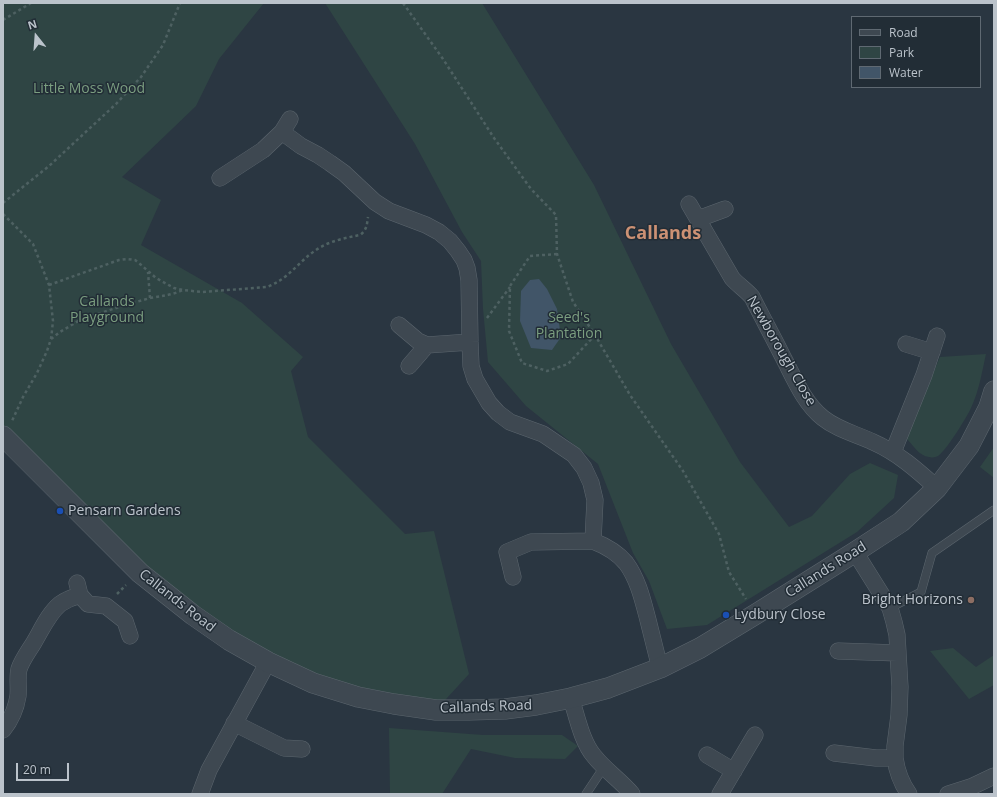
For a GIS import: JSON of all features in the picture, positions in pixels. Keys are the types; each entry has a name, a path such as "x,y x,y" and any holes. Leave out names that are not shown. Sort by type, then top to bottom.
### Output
{"street":[{"path":"220,178 263,150 282,132 290,118"},
{"path":"282,132 344,173 376,202 390,211 426,225 439,232 458,251 466,264 469,280 471,366 475,379 488,403 498,414 510,422 543,434 574,454 584,468 591,484 595,500 593,542"},
{"name":"Newborough Close","path":"689,204 736,284 748,292 752,297 797,384 816,411 831,424 893,452 937,488"},
{"path":"698,219 725,209"},
{"path":"398,325 418,341 427,345 470,342"},
{"path":"893,452 924,375 937,336"},
{"path":"906,344 932,352"},
{"path":"409,366 427,345"},
{"name":"Callands Road","path":"7,430 140,573 193,615 229,640 268,662 313,683 358,697 436,710 505,709 571,698 608,688 660,668 700,648 855,552 901,522 937,488 969,446 992,402"},
{"path":"513,577 507,552 531,542 593,542 606,546 617,554 626,563 631,571 642,600 660,668"},
{"path":"855,552 890,608 897,635 899,715 895,758 901,782 909,794"},
{"path":"3,730 14,711 18,696 18,678 20,667 25,656 51,614 60,604 70,599 78,589 88,604 106,606 125,621 130,636"},
{"path":"838,651 898,653"},
{"path":"200,794 209,770 268,662"},
{"path":"571,698 587,746 604,767 632,794"},
{"path":"234,723 284,748 302,749"},
{"path":"720,794 756,735"},
{"path":"834,752 876,758 895,758"},
{"path":"707,755 734,771"},
{"path":"948,794 972,786 994,776"}],"lane":[{"path":"890,608 921,592 932,553 994,510"},
{"path":"586,794 604,767"}],"path":[{"path":"3,20 31,3"},
{"path":"3,203 49,166 116,104 141,77 163,44 180,3"},
{"path":"402,3 443,59 494,138 526,183 556,215 557,254 573,302 595,335 630,395 683,470 718,534 729,572 756,614"},
{"path":"49,286 119,260 127,259 135,260 166,284 174,288 191,292 267,288 285,277 316,250 334,241 360,235 364,232 366,229 368,215 376,202"},
{"path":"3,214 33,244 49,286 53,321 51,339 47,351 7,430"},
{"path":"470,342 530,256 557,254"},
{"path":"148,271 150,298"},
{"path":"510,286 509,331 522,363 547,371 568,364 595,335"},
{"path":"51,339 80,320 122,306 150,298 166,296 183,290"},
{"path":"106,606 140,573"}],"green space":[{"path":"3,3 264,3 219,59 196,106 122,177 161,200 141,245 242,303 303,357 291,371 308,437 405,534 434,531 469,674 436,710 394,704 229,640 3,437"},
{"name":"Seed's Plantation","path":"325,3 482,3 594,185 671,344 740,462 789,527 812,516 850,474 870,463 898,475 894,498 857,532 707,625 667,629 649,581 633,553 598,464 526,406 488,362 483,309 481,261 462,232 415,144"},
{"path":"986,354 976,395 961,426 946,448 938,456 931,457 922,455 906,438 940,357"},
{"path":"994,447 994,478 980,467"},
{"path":"953,648 976,667 994,655 994,685 969,699 930,651"},
{"path":"389,728 483,735 562,735 578,746 565,759 515,758 471,749 442,794 390,794"}],"water":[{"path":"539,279 547,289 557,309 561,337 552,350 531,348 520,321 521,291 530,280"}],"place":[{"name":"Pensarn Gardens","path":"60,511"},
{"name":"Bright Horizons","path":"971,600"},
{"name":"Lydbury Close","path":"726,615"}],"district":[{"name":"Callands","path":"663,234"}],"park label":[{"name":"Little Moss Wood","path":"89,89"},
{"name":"Callands Playground","path":"107,310"}]}
